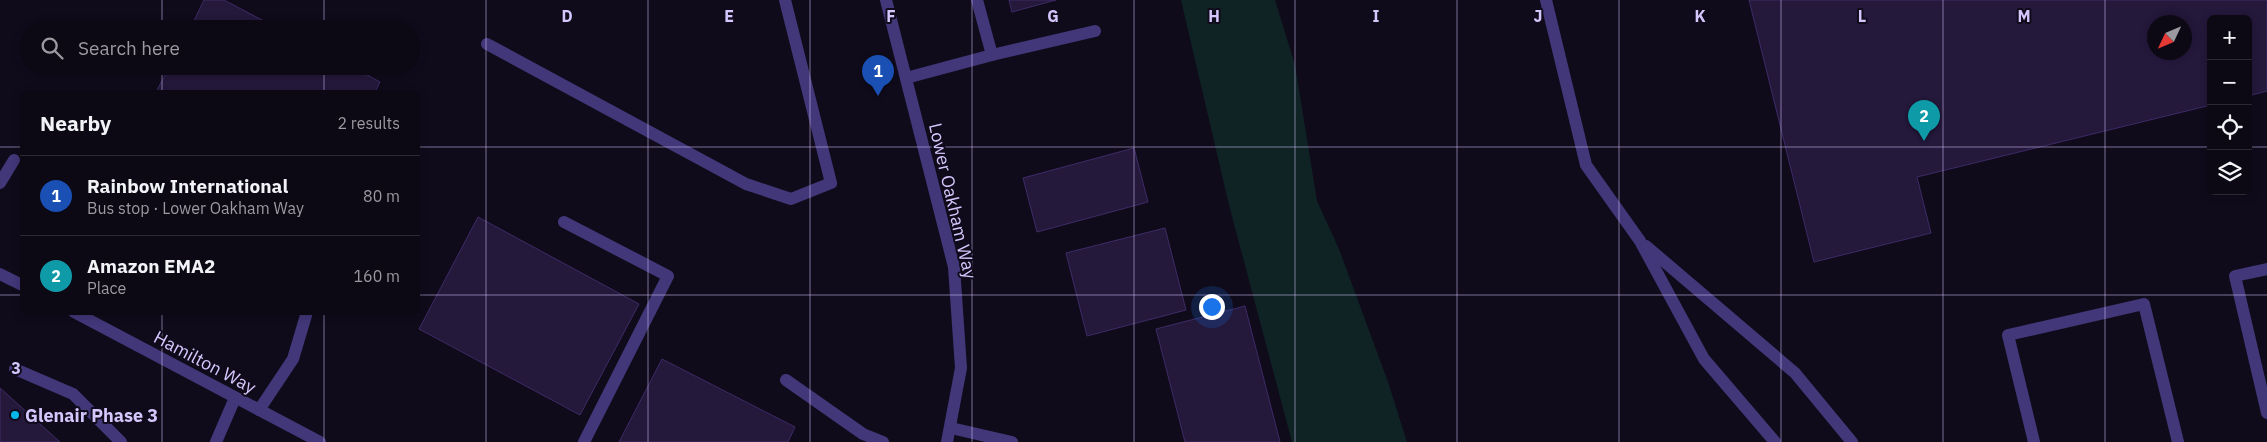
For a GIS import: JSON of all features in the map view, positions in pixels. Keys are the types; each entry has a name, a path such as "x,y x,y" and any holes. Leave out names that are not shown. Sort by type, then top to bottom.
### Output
{"street":[{"path":"487,44 746,184 791,199 831,183 785,0"},
{"name":"Lower Oakham Way","path":"886,0 954,267 961,368 947,442"},
{"path":"977,0 992,56"},
{"path":"1546,0 1586,165 1640,241 1704,359 1775,442"},
{"path":"906,78 1095,31"},
{"path":"0,183 14,160"},
{"path":"564,222 668,276 584,442"},
{"path":"1640,241 1795,373 1852,442"},
{"path":"2267,269 2235,276 2267,413"},
{"path":"0,274 20,284"},
{"path":"2034,442 2008,335 2144,304 2178,442"},
{"name":"Hamilton Way","path":"80,315 320,442"},
{"path":"258,410 293,359 306,315"},
{"path":"15,369 73,394 121,442"},
{"path":"786,380 863,434 883,442"},
{"path":"216,442 235,398"},
{"path":"951,428 1012,442"}],"green space":[{"path":"1181,0 1275,0 1295,65 1317,201 1339,249 1388,382 1407,442 1292,442 1229,205"}],"building":[{"path":"204,0 224,0 262,20 194,20"},
{"path":"1009,0 1056,0 1012,12"},
{"path":"1749,0 2267,0 2267,91 2252,95 2252,15 2207,15 2207,106 1917,177 1931,233 1814,262"},
{"path":"165,75 367,75 380,82 376,90 157,90"},
{"path":"1134,148 1148,202 1037,232 1023,178"},
{"path":"478,217 639,304 580,415 419,329"},
{"path":"1165,228 1186,310 1087,336 1066,253"},
{"path":"1245,306 1280,442 1185,442 1156,329"},
{"path":"662,359 795,427 788,442 619,442"},
{"name":"Glenair Phase 3","path":"0,388 60,442 0,442"}],"place":[{"name":"Rainbow International","path":"878,96"},
{"name":"Amazon EMA2","path":"1924,141"},
{"name":"Glenair Phase 3","path":"15,415"}]}
